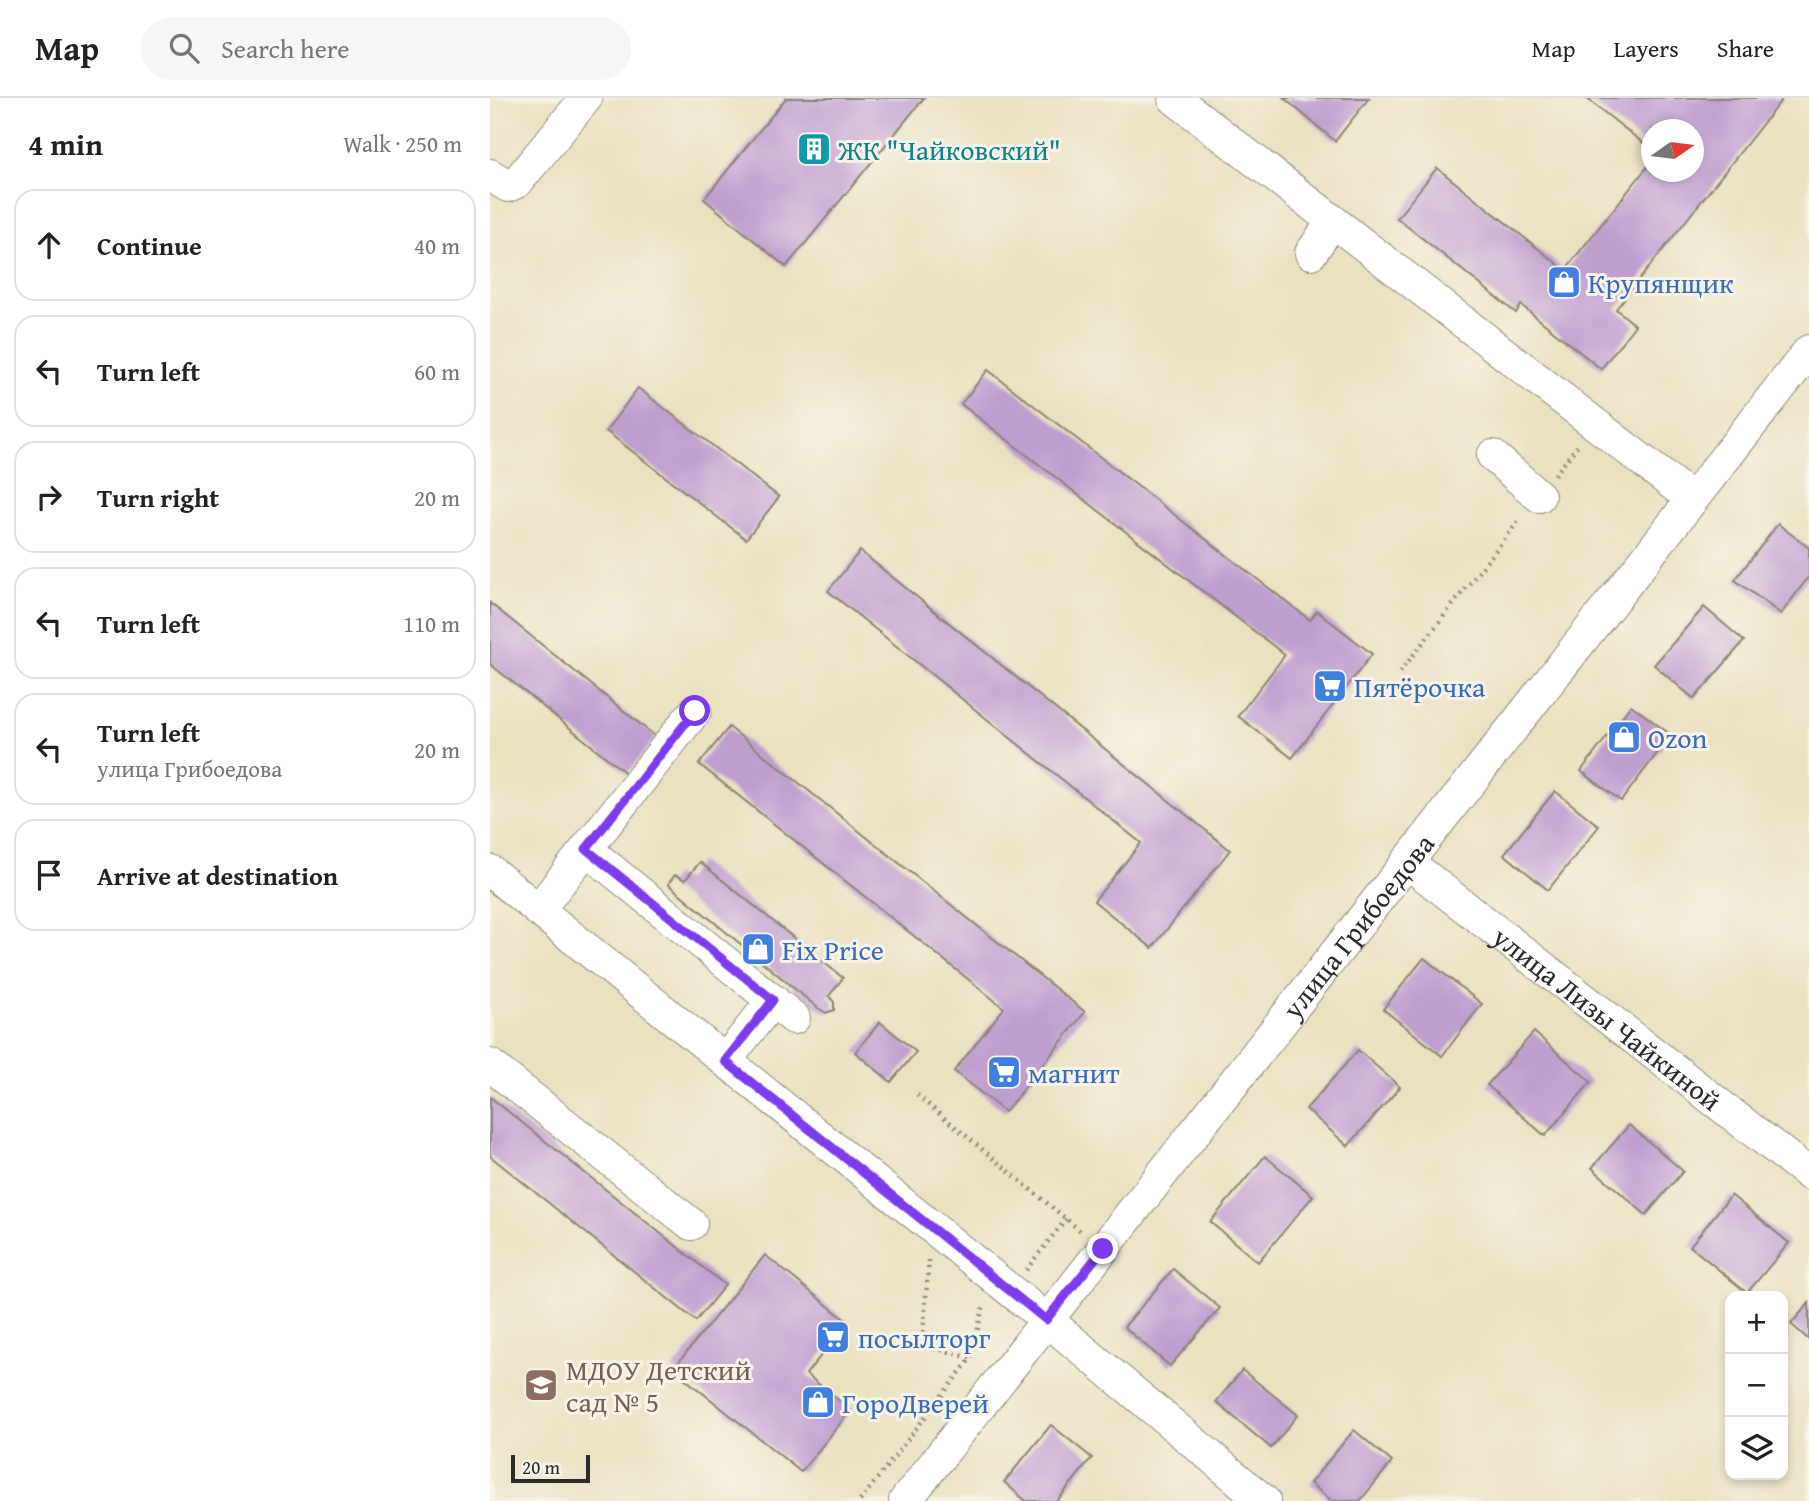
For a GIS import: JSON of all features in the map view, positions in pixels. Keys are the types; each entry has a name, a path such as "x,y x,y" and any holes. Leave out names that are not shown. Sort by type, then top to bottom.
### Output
{"street":[{"path":"490,175 508,186 517,182 586,98"},
{"path":"1174,98 1692,499"},
{"path":"1311,253 1333,221"},
{"name":"улица Грибоедова","path":"905,1501 1809,351"},
{"path":"1493,456 1539,496"},
{"path":"538,910 695,711"},
{"path":"586,849 783,1009 725,1061"},
{"name":"улица Лизы Чайкиной","path":"1407,862 1809,1174"},
{"path":"490,871 1046,1320 1264,1501"},
{"path":"490,1065 691,1224"}],"path":[{"path":"1400,672 1595,424"},
{"path":"917,1095 1103,1249"},
{"path":"860,1501 971,1358 984,1299 1010,1292 1066,1219"},
{"path":"932,1228 922,1345 971,1358"}],"building":[{"name":"ЖК \"Чайковский\"","path":"786,98 924,98 786,267 704,199"},
{"path":"1284,98 1369,98 1335,141"},
{"path":"1586,98 1783,98 1616,309 1635,325 1601,369 1521,305 1516,313 1397,218 1437,168 1565,270 1641,175 1641,182 1704,182 1704,119 1641,119 1641,141"},
{"path":"988,370 1310,620 1317,611 1372,654 1292,758 1238,716 1285,655 961,404"},
{"path":"638,388 779,497 746,539 606,431"},
{"path":"1778,524 1809,548 1809,576 1781,614 1735,580"},
{"path":"860,551 1230,850 1152,948 1094,901 1141,843 828,591"},
{"path":"490,603 656,737 627,774 490,664"},
{"path":"1704,607 1744,641 1694,699 1654,665"},
{"path":"1631,705 1671,735 1621,801 1581,771"},
{"path":"729,727 1085,1012 1005,1112 954,1071 1004,1008 699,764"},
{"path":"1555,791 1599,826 1548,890 1504,854"},
{"path":"700,862 843,978 829,996 834,1002 834,1010 826,1013 818,1008 668,884 675,875 685,880"},
{"path":"1424,958 1482,1004 1442,1056 1383,1009"},
{"path":"880,1022 916,1052 891,1082 855,1052"},
{"path":"1534,1032 1591,1082 1545,1136 1487,1085"},
{"path":"1358,1050 1400,1087 1348,1146 1306,1109"},
{"path":"490,1097 725,1285 696,1321 490,1156"},
{"path":"1629,1125 1683,1171 1646,1215 1592,1168"},
{"path":"1265,1156 1313,1196 1258,1262 1210,1222"},
{"path":"1731,1195 1789,1243 1749,1291 1745,1291 1690,1246"},
{"path":"765,1255 848,1322 806,1374 851,1410 801,1472 673,1369"},
{"path":"1173,1269 1220,1308 1170,1366 1124,1327"},
{"path":"1809,1303 1809,1340 1791,1324"},
{"path":"1242,1370 1298,1415 1271,1448 1216,1402"},
{"path":"1051,1425 1092,1458 1057,1501 1026,1501 1004,1482"},
{"path":"1354,1430 1392,1462 1360,1501 1332,1501 1310,1483"}],"place":[{"name":"ЖК \"Чайковский\"","path":"814,149"},
{"name":"Крупянщик","path":"1564,282"},
{"name":"Пятёрочка","path":"1330,686"},
{"name":"Ozon","path":"1624,737"},
{"name":"Fix Price","path":"758,949"},
{"name":"магнит","path":"1004,1072"},
{"name":"посылторг","path":"833,1337"},
{"name":"МДОУ Детский сад № 5","path":"541,1385"},
{"name":"ГороДверей","path":"818,1402"}],"route":[{"path":"695,711 586,849 773,1000 725,1061 1046,1320 1103,1249"}]}
